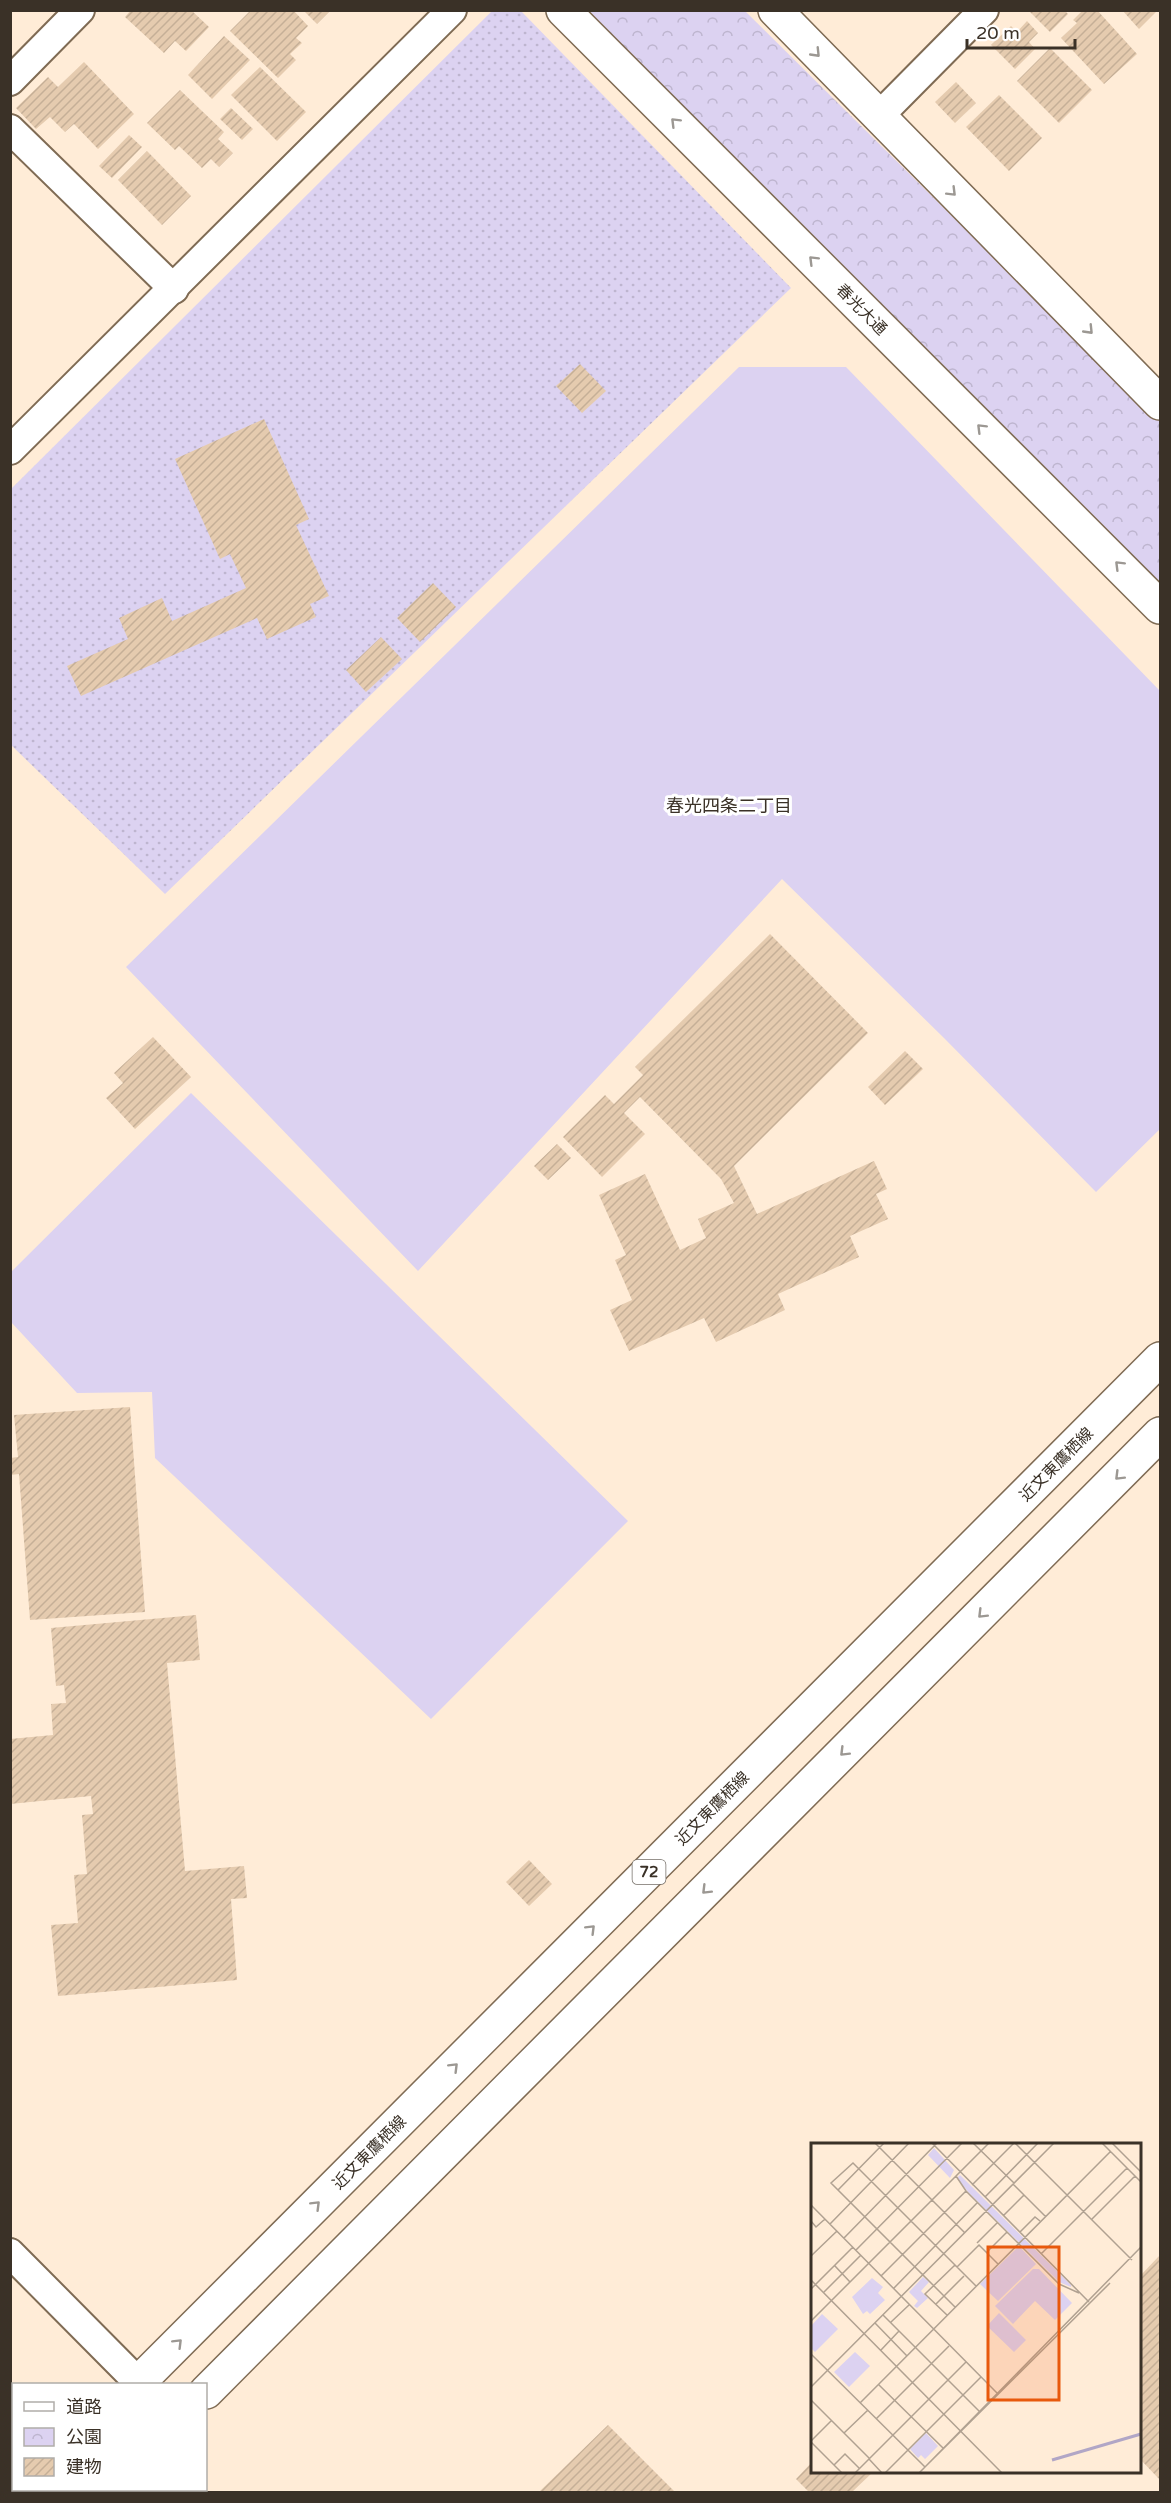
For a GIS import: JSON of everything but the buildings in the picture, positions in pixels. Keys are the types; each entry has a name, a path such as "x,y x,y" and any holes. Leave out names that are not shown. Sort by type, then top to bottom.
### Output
{"main road":[{"name":"春光大通","path":"563,10 1161,607"},
{"path":"775,10 1161,403"},
{"name":"近文東鷹栖線","path":"139,2383 1161,1359"},
{"path":"207,2391 1161,1434"}],"street":[{"path":"10,81 80,10"},
{"path":"10,450 452,10"},
{"path":"878,117 984,10"},
{"path":"10,129 174,289"},
{"path":"10,2253 137,2383"}],"green space":[{"path":"492,11 521,11 791,288 165,894 11,745 10,490"},
{"path":"586,11 745,11 1160,422 1160,584"},
{"path":"739,367 846,367 1160,691 1160,1129 1096,1192 782,879 418,1271 126,967"},
{"path":"191,1093 628,1521 431,1719 155,1458 152,1392 77,1393 11,1322 11,1272"}],"district":[{"name":"春光四条二丁目","path":"729,806"}]}
